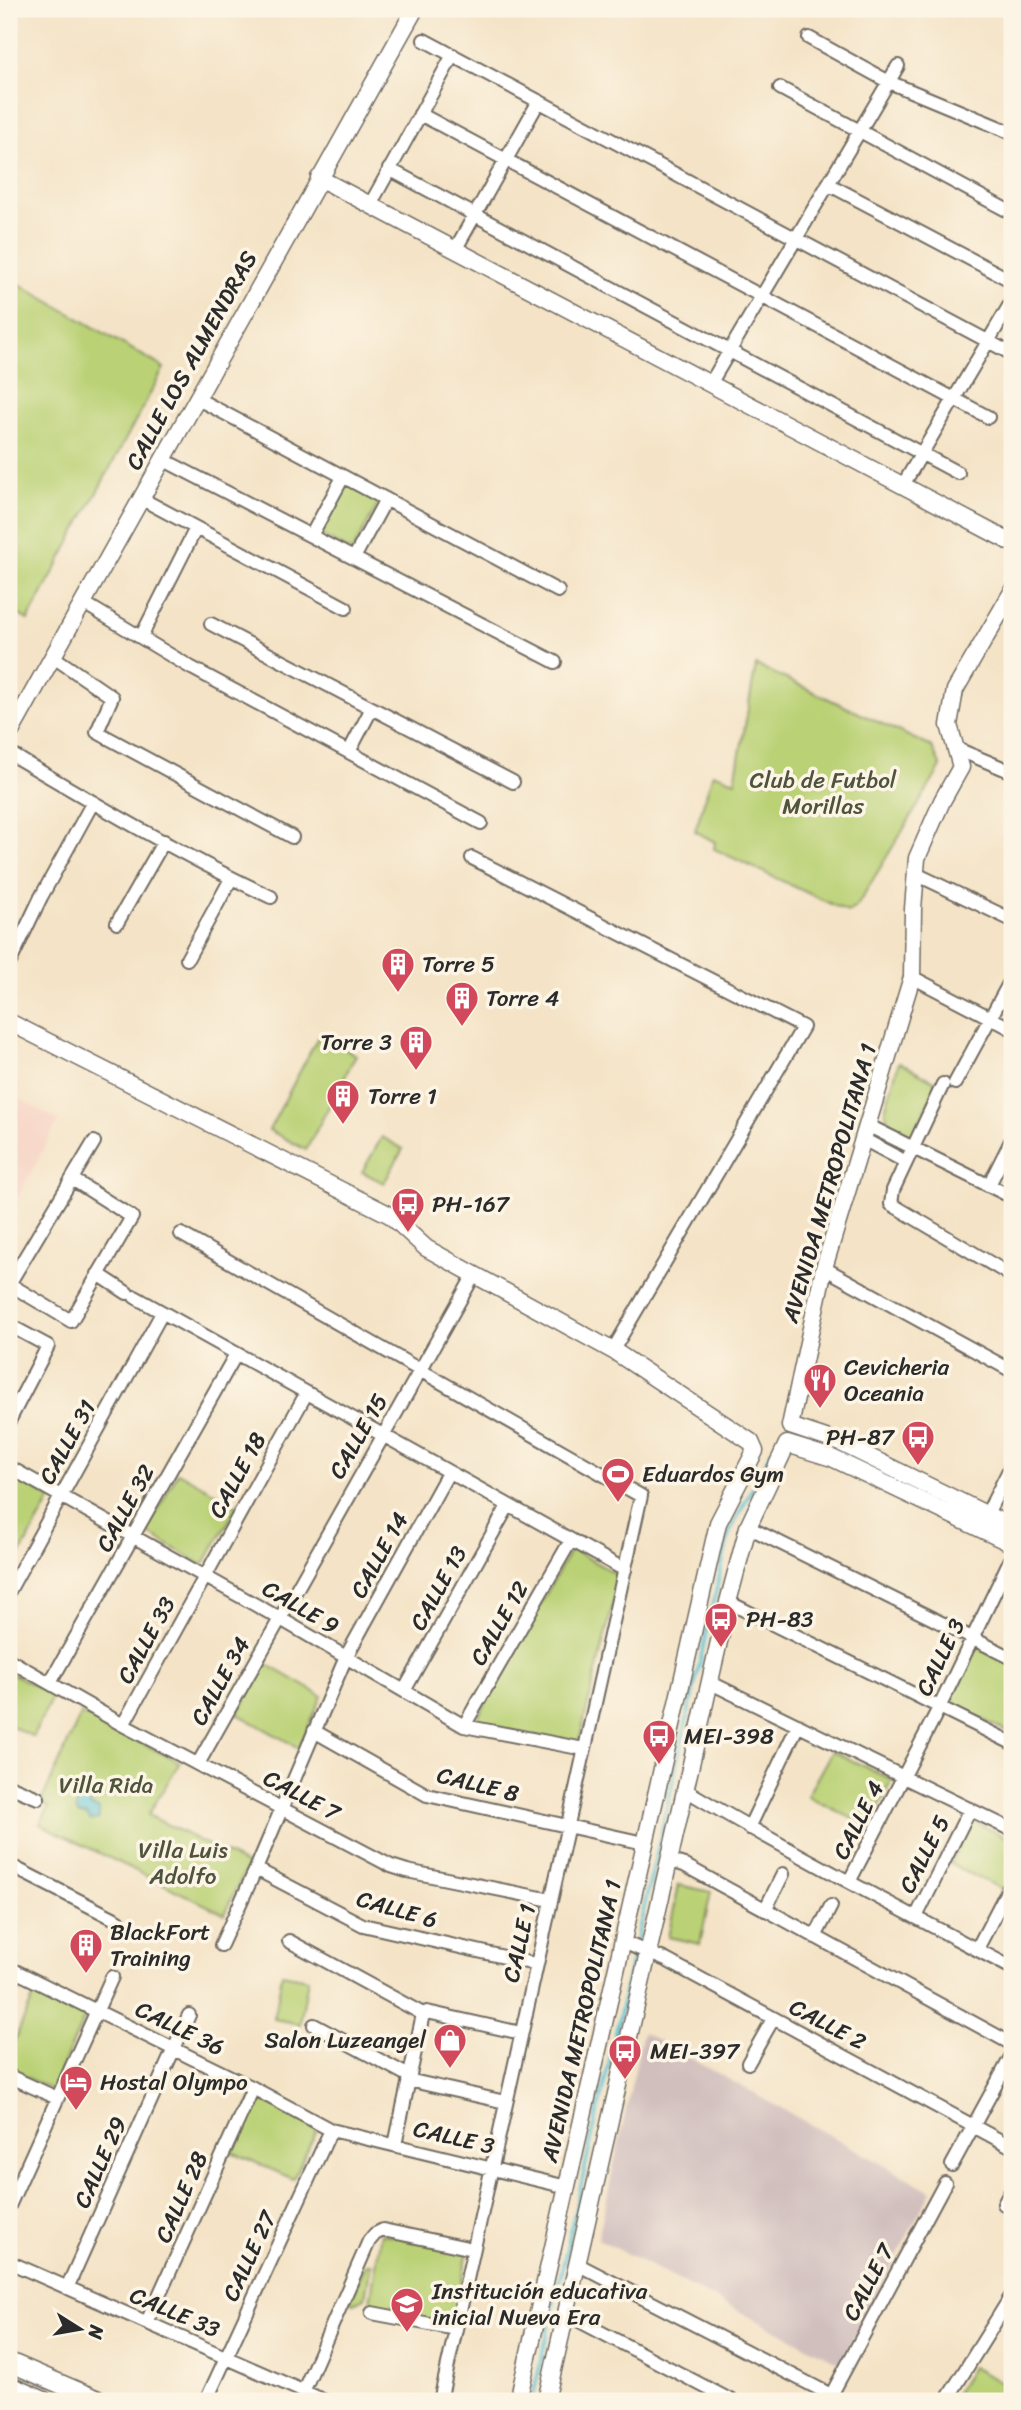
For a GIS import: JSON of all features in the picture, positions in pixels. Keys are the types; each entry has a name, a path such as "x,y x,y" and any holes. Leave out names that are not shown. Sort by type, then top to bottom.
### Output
{"main road":[{"path":"9,2362 100,2401"},
{"path":"9,2386 44,2401"}],"street":[{"name":"CALLE LOS ALMENDRAS","path":"9,735 139,498 415,9"},
{"path":"809,38 889,82 1012,133"},
{"path":"424,40 1012,354"},
{"path":"370,205 453,55"},
{"path":"710,384 898,66"},
{"path":"780,88 1012,213"},
{"path":"455,250 539,101"},
{"path":"420,114 988,417"},
{"path":"389,169 958,473"},
{"path":"319,178 1012,543"},
{"path":"828,184 1012,281"},
{"path":"902,485 1012,301"},
{"path":"196,398 558,591"},
{"path":"162,459 555,662"},
{"path":"311,536 343,477"},
{"path":"139,498 346,608"},
{"path":"354,558 386,499"},
{"path":"141,637 195,530"},
{"name":"AVENIDA METROPOLITANA 1","path":"546,2401 577,2264 619,2016 625,1943 644,1843 697,1679 727,1602 748,1527 787,1444 824,1268 912,977 917,858 942,801 961,767 948,725 955,690 1012,592"},
{"path":"82,602 190,667 481,822"},
{"path":"211,624 513,782"},
{"path":"52,656 112,697 97,732 292,837"},
{"path":"349,752 372,708"},
{"path":"957,749 1012,772"},
{"path":"9,753 93,803 271,897"},
{"path":"9,964 41,897 93,803"},
{"path":"117,923 164,841"},
{"path":"472,858 803,1027 613,1350"},
{"path":"916,874 1012,920"},
{"path":"187,959 231,878"},
{"path":"912,977 1012,1029"},
{"path":"1012,978 913,1147 891,1196 891,1203 1012,1276"},
{"path":"9,1022 390,1215 426,1248 613,1350 751,1442 755,1451 718,1523 697,1679 798,1725 1012,1830"},
{"path":"865,1132 913,1147 1012,1197"},
{"path":"865,1132 906,1162"},
{"path":"989,1185 1012,1139"},
{"path":"72,1179 132,1217 71,1321 9,1284 94,1142"},
{"path":"181,1234 420,1371"},
{"path":"824,1268 1012,1371"},
{"path":"98,1274 382,1437 625,1570"},
{"name":"CALLE 15","path":"279,1618 474,1275"},
{"name":"CALLE 31","path":"9,1591 162,1313"},
{"path":"9,1325 48,1346 9,1421"},
{"name":"CALLE 32","path":"50,1683 236,1354"},
{"name":"CALLE 1","path":"420,1371 640,1494 642,1499 566,1827 440,2401"},
{"name":"CALLE 18","path":"205,1576 306,1394"},
{"path":"790,1426 841,1443 1012,1527"},
{"path":"787,1444 832,1458 1012,1544"},
{"path":"987,1514 1012,1464"},
{"name":"CALLE 9","path":"9,1466 464,1726 584,1749"},
{"name":"CALLE 14","path":"221,1945 346,1657 449,1473"},
{"name":"CALLE 13","path":"404,1691 508,1506"},
{"path":"748,1527 1012,1658"},
{"name":"CALLE 12","path":"464,1726 571,1540"},
{"name":"CALLE 3","path":"904,1776 1012,1556"},
{"name":"CALLE 33","path":"123,1725 205,1576"},
{"path":"727,1602 1012,1743"},
{"name":"CALLE 34","path":"198,1764 279,1618"},
{"name":"CALLE 7","path":"9,1660 123,1725 399,1869 551,1900"},
{"name":"AVENIDA METROPOLITANA 1","path":"519,2401 566,2187 619,2016 645,1950 668,1860 684,1790 697,1679"},
{"path":"749,1828 798,1725"},
{"name":"CALLE 8","path":"314,1731 427,1795 644,1843"},
{"name":"CALLE 4","path":"849,1882 904,1776"},
{"path":"9,1786 38,1798"},
{"path":"684,1790 749,1828 1012,1968"},
{"name":"CALLE 5","path":"916,1917 970,1809"},
{"path":"668,1860 684,1865 1012,2044"},
{"path":"9,1866 119,1921"},
{"name":"CALLE 6","path":"256,1869 363,1925 536,1965"},
{"path":"765,1910 783,1874"},
{"path":"977,1949 1012,1882"},
{"path":"815,1937 831,1906"},
{"path":"289,1941 423,2014 427,2012 520,2033"},
{"name":"CALLE 2","path":"625,1943 645,1950 1012,2147"},
{"name":"CALLE 36","path":"9,1968 174,2048 331,2130"},
{"path":"9,2206 18,2172 57,2098 112,1977"},
{"path":"395,2145 423,2014"},
{"name":"CALLE 29","path":"67,2288 189,2015"},
{"path":"748,2063 774,2019"},
{"path":"314,2025 408,2078 505,2102"},
{"path":"952,2165 1012,2055"},
{"path":"9,2076 57,2098"},
{"name":"CALLE 28","path":"147,2322 253,2088"},
{"name":"CALLE 3","path":"331,2130 566,2187"},
{"name":"CALLE 27","path":"206,2401 331,2130"},
{"name":"CALLE 7","path":"830,2398 945,2183"},
{"path":"1004,2204 1012,2189"},
{"path":"303,2392 369,2241 375,2234 383,2230 473,2249"},
{"name":"CALLE 33","path":"9,2262 325,2401"},
{"path":"577,2264 830,2398"},
{"path":"946,2401 1012,2295"},
{"path":"372,2313 456,2329"},
{"path":"566,2314 732,2401"}],"shaded area":[{"path":"9,1093 59,1120 9,1214"},
{"path":"643,2032 931,2191 840,2363 598,2239"}],"green space":[{"path":"9,278 164,368 28,620 9,609"},
{"path":"346,483 380,501 352,552 317,533"},
{"name":"Club de Futbol Morillas","path":"756,665 932,747 941,767 857,906 848,912 714,849 715,842 695,831 713,773 735,781"},
{"path":"319,1035 356,1055 306,1150 269,1130"},
{"path":"899,1062 938,1083 912,1137 890,1127 885,1110"},
{"path":"382,1137 403,1149 384,1183 362,1172"},
{"path":"178,1472 238,1506 203,1565 146,1532"},
{"path":"9,1474 51,1499 13,1567 9,1564"},
{"path":"571,1549 620,1576 578,1745 475,1723"},
{"path":"975,1646 1012,1664 1012,1734 948,1703"},
{"path":"265,1663 322,1696 299,1748 238,1714"},
{"path":"9,1672 53,1695 33,1737 9,1725"},
{"name":"Villa Rida","path":"81,1714 180,1762 148,1815 248,1865 224,1914 40,1824 49,1807 41,1802"},
{"path":"832,1751 893,1780 869,1827 807,1796"},
{"path":"971,1820 1012,1840 1012,1873 1004,1890 950,1864"},
{"path":"679,1885 711,1892 700,1944 668,1937"},
{"path":"282,1974 308,1979 300,2024 274,2019"},
{"path":"37,1989 87,2012 52,2090 9,2069 9,2053"},
{"path":"253,2096 318,2128 293,2179 227,2150"},
{"path":"381,2233 468,2251 453,2326 369,2308"},
{"path":"366,2264 371,2264 365,2298 353,2303 350,2300"},
{"path":"972,2367 1012,2388 1012,2401 951,2401"}],"water":[{"path":"86,1790 94,1794 90,1806 99,1809 99,1819 90,1821 86,1815 79,1815 77,1812 78,1802"}],"waterway":[{"path":"532,2401 729,1534 771,1451"},
{"path":"9,2373 72,2401"}],"place":[{"name":"Torre 5","path":"398,994"},
{"name":"Torre 4","path":"462,1028"},
{"name":"Torre 3","path":"416,1072"},
{"name":"Torre 1","path":"343,1126"},
{"name":"PH-167","path":"408,1234"},
{"name":"Cevicheria Oceania","path":"820,1410"},
{"name":"PH-87","path":"918,1467"},
{"name":"Eduardos Gym","path":"618,1504"},
{"name":"PH-83","path":"721,1649"},
{"name":"MEI-398","path":"659,1766"},
{"name":"BlackFort Training","path":"86,1975"},
{"name":"Salon Luzeangel","path":"450,2070"},
{"name":"MEI-397","path":"625,2081"},
{"name":"Hostal Olympo","path":"76,2112"},
{"name":"Institución educativa inicial Nueva Era","path":"407,2334"}],"park label":[{"name":"Villa Luis Adolfo","path":"183,1863"}]}
